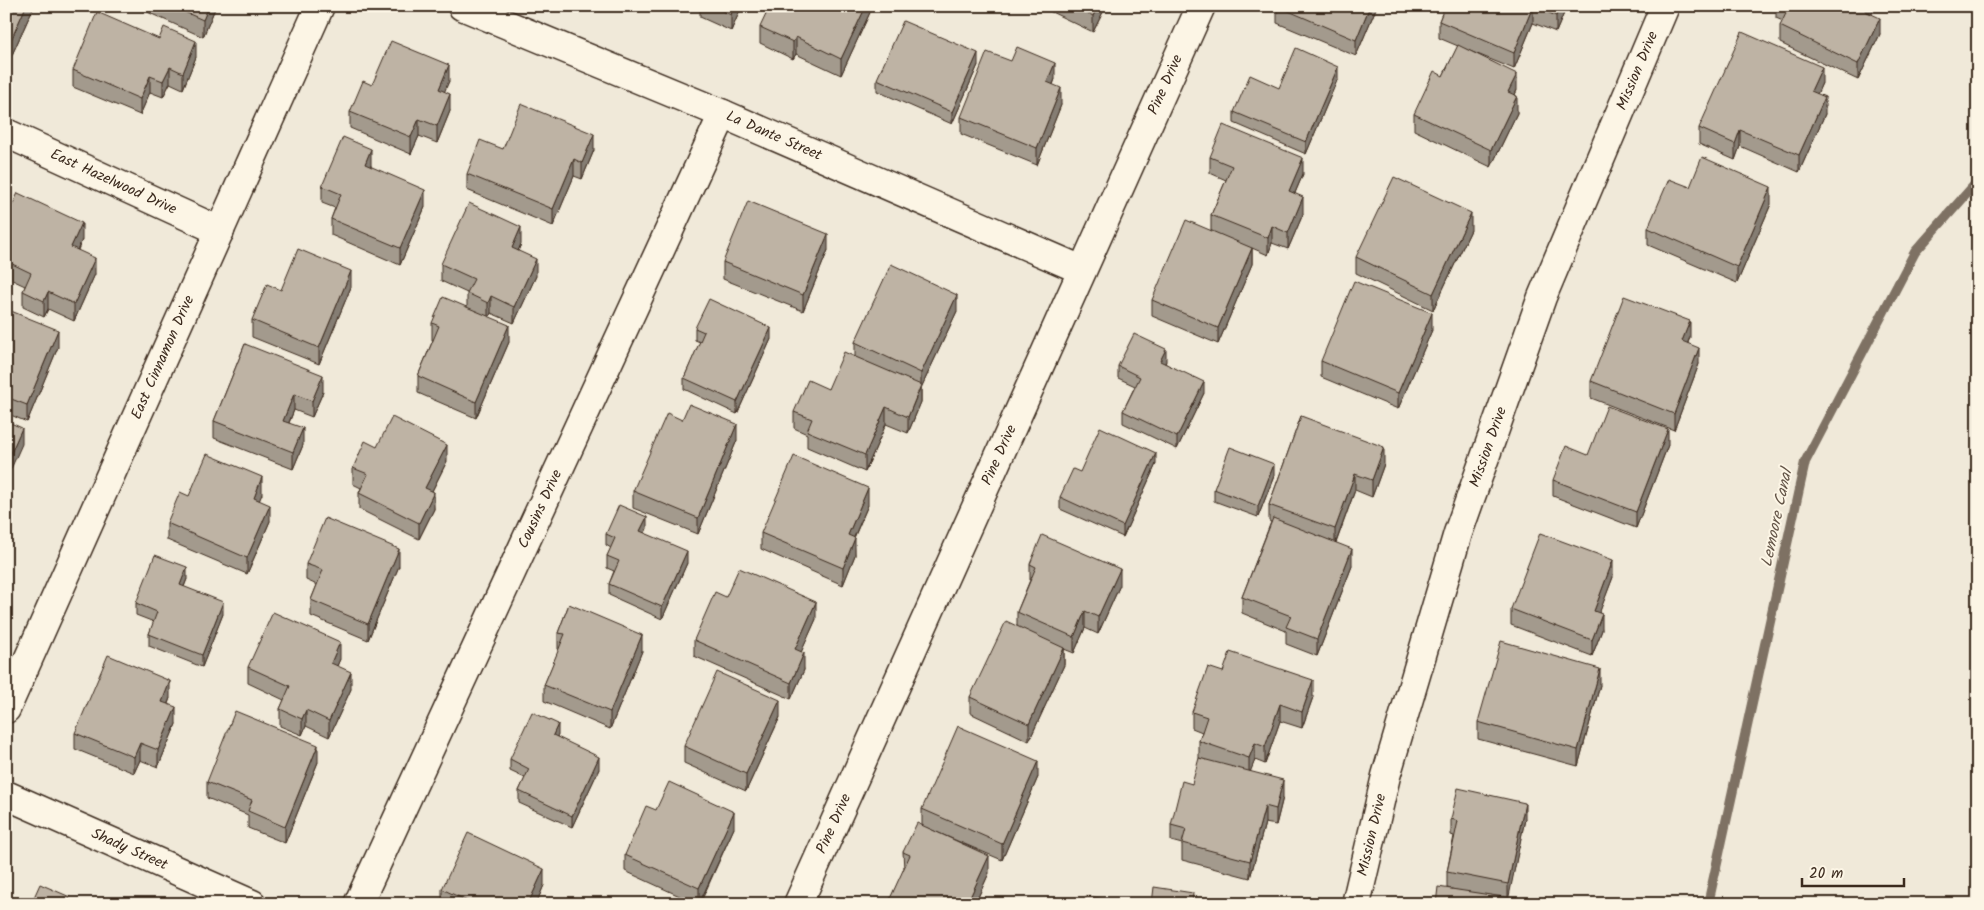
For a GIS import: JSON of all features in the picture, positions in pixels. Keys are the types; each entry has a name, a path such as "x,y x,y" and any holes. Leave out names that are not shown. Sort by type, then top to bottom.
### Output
{"street":[{"name":"East Cinnamon Drive","path":"6,709 320,6"},
{"name":"La Dante Street","path":"462,6 723,114 1082,270"},
{"name":"Pine Drive","path":"798,904 1201,6"},
{"name":"Mission Drive","path":"1356,904 1386,776 1458,533 1542,297 1665,6"},
{"name":"Cousins Drive","path":"358,904 723,114"},
{"name":"East Hazelwood Drive","path":"6,133 220,231"},
{"name":"Shady Street","path":"6,795 252,904"}],"building":[{"path":"6,6 26,6 11,40 6,38"},
{"path":"171,6 209,6 203,20"},
{"path":"712,6 734,6 731,15"},
{"path":"770,6 866,6 841,59 796,37 793,42 760,27"},
{"path":"1073,6 1098,6 1093,16"},
{"path":"1277,6 1370,6 1356,40"},
{"path":"1445,6 1533,6 1514,53 1439,21"},
{"path":"1533,6 1560,6 1556,16"},
{"path":"1786,6 1867,6 1865,11 1880,18 1858,64 1780,26 1789,7"},
{"path":"97,12 159,39 164,27 196,41 183,73 170,67 163,81 150,76 140,99 73,70"},
{"path":"903,21 978,53 952,112 877,79"},
{"path":"1742,32 1822,67 1811,91 1825,97 1799,155 1740,130 1735,144 1699,128"},
{"path":"391,41 449,65 439,89 450,94 437,126 419,119 411,137 350,112 363,81 372,85"},
{"path":"1458,45 1517,74 1508,92 1517,96 1491,150 1414,114 1434,71 1443,76"},
{"path":"1017,47 1055,63 1047,82 1061,88 1037,148 961,117 987,52 1011,61"},
{"path":"1296,48 1338,67 1306,142 1234,112 1250,75 1279,88"},
{"path":"521,104 594,134 582,163 574,159 553,209 467,174 480,140 503,149"},
{"path":"1223,125 1303,158 1289,191 1303,197 1288,233 1272,226 1268,238 1211,215 1232,166 1210,157"},
{"path":"343,137 371,149 365,164 425,190 400,248 331,219 341,194 322,186"},
{"path":"1702,157 1771,187 1737,267 1648,228 1669,179 1690,187"},
{"path":"1394,177 1471,213 1433,294 1356,257"},
{"path":"18,193 82,223 71,247 95,258 74,304 48,292 44,301 23,291 31,273 6,261 6,218"},
{"path":"748,201 828,234 803,295 723,262"},
{"path":"469,203 521,227 512,248 536,259 514,307 491,296 488,303 467,293 474,279 441,264"},
{"path":"1186,220 1252,248 1218,328 1152,300"},
{"path":"298,249 351,271 319,348 252,320 267,284 281,290"},
{"path":"891,264 957,295 921,373 855,342"},
{"path":"1354,281 1432,313 1398,393 1321,361"},
{"path":"1624,296 1690,321 1682,341 1699,348 1674,414 1591,381"},
{"path":"443,297 509,325 476,402 418,376 439,326 432,323"},
{"path":"709,299 771,328 737,402 684,378 704,332 695,328"},
{"path":"6,309 58,330 27,405 6,397"},
{"path":"1134,334 1166,349 1160,361 1204,382 1177,437 1123,411 1140,377 1118,366"},
{"path":"245,344 323,375 312,401 294,394 283,421 303,428 293,452 214,421"},
{"path":"844,352 921,385 908,417 886,407 865,455 807,431 812,419 794,412 808,380 828,389"},
{"path":"689,404 737,424 698,518 633,491 667,413 682,420"},
{"path":"1607,406 1668,429 1636,512 1553,480 1566,446 1588,455"},
{"path":"1301,416 1384,447 1372,480 1355,474 1335,529 1269,505"},
{"path":"392,417 447,445 425,488 434,492 419,523 359,493 368,474 353,468 365,441 377,447"},
{"path":"6,421 22,428 6,464"},
{"path":"1100,427 1156,453 1123,526 1060,497 1073,469 1080,472"},
{"path":"1230,447 1274,464 1258,506 1214,489"},
{"path":"207,454 262,477 254,498 270,505 247,558 167,523 180,492 189,496"},
{"path":"794,456 868,488 848,535 855,538 843,568 761,533"},
{"path":"619,505 647,517 640,531 687,551 662,607 609,584 619,561 607,556 615,538 606,534"},
{"path":"325,518 399,549 368,624 311,600 323,570 306,564"},
{"path":"1273,518 1352,549 1317,639 1286,627 1291,616 1242,597"},
{"path":"1540,533 1613,560 1594,611 1602,614 1592,640 1511,609"},
{"path":"1042,535 1120,569 1098,617 1085,611 1074,637 1017,612 1036,567 1030,564"},
{"path":"155,555 187,567 180,585 223,602 202,655 149,634 157,612 136,603"},
{"path":"739,568 816,602 795,649 804,653 791,683 694,640 715,592 726,597"},
{"path":"569,604 642,635 610,712 544,685 565,634 558,633"},
{"path":"273,612 340,642 331,663 351,672 329,721 306,710 302,719 280,709 290,686 248,667"},
{"path":"1006,621 1064,648 1029,724 970,697"},
{"path":"1501,641 1600,669 1578,750 1478,722"},
{"path":"1230,652 1313,680 1302,712 1280,704 1265,747 1255,743 1249,758 1199,741 1207,717 1192,712 1208,667 1223,672"},
{"path":"108,655 170,681 162,702 176,707 158,750 140,743 134,757 75,733"},
{"path":"717,672 780,700 746,774 684,746"},
{"path":"235,711 318,745 285,827 248,811 252,800 207,782"},
{"path":"532,712 558,724 553,735 599,757 572,816 519,791 529,769 510,759"},
{"path":"958,726 1038,761 1002,844 922,809"},
{"path":"1199,758 1283,780 1276,809 1265,806 1250,861 1182,843 1186,829 1171,825 1182,781 1192,784"},
{"path":"669,782 734,812 699,888 625,855 646,806 656,810"},
{"path":"1458,788 1525,803 1508,884 1447,872 1458,821 1451,819"},
{"path":"917,823 989,856 967,904 888,903 910,855 903,852"},
{"path":"468,833 544,869 528,904 474,904 442,889"},
{"path":"40,884 70,897 67,904 31,904"},
{"path":"1154,887 1193,893 1192,904 1152,904"},
{"path":"1438,887 1517,899 1517,904 1436,904"},
{"path":"1086,896 1140,904 1085,904"}],"waterway":[{"name":"Lemoore Canal","path":"1708,904 1805,462 1915,252 1978,181"}]}
